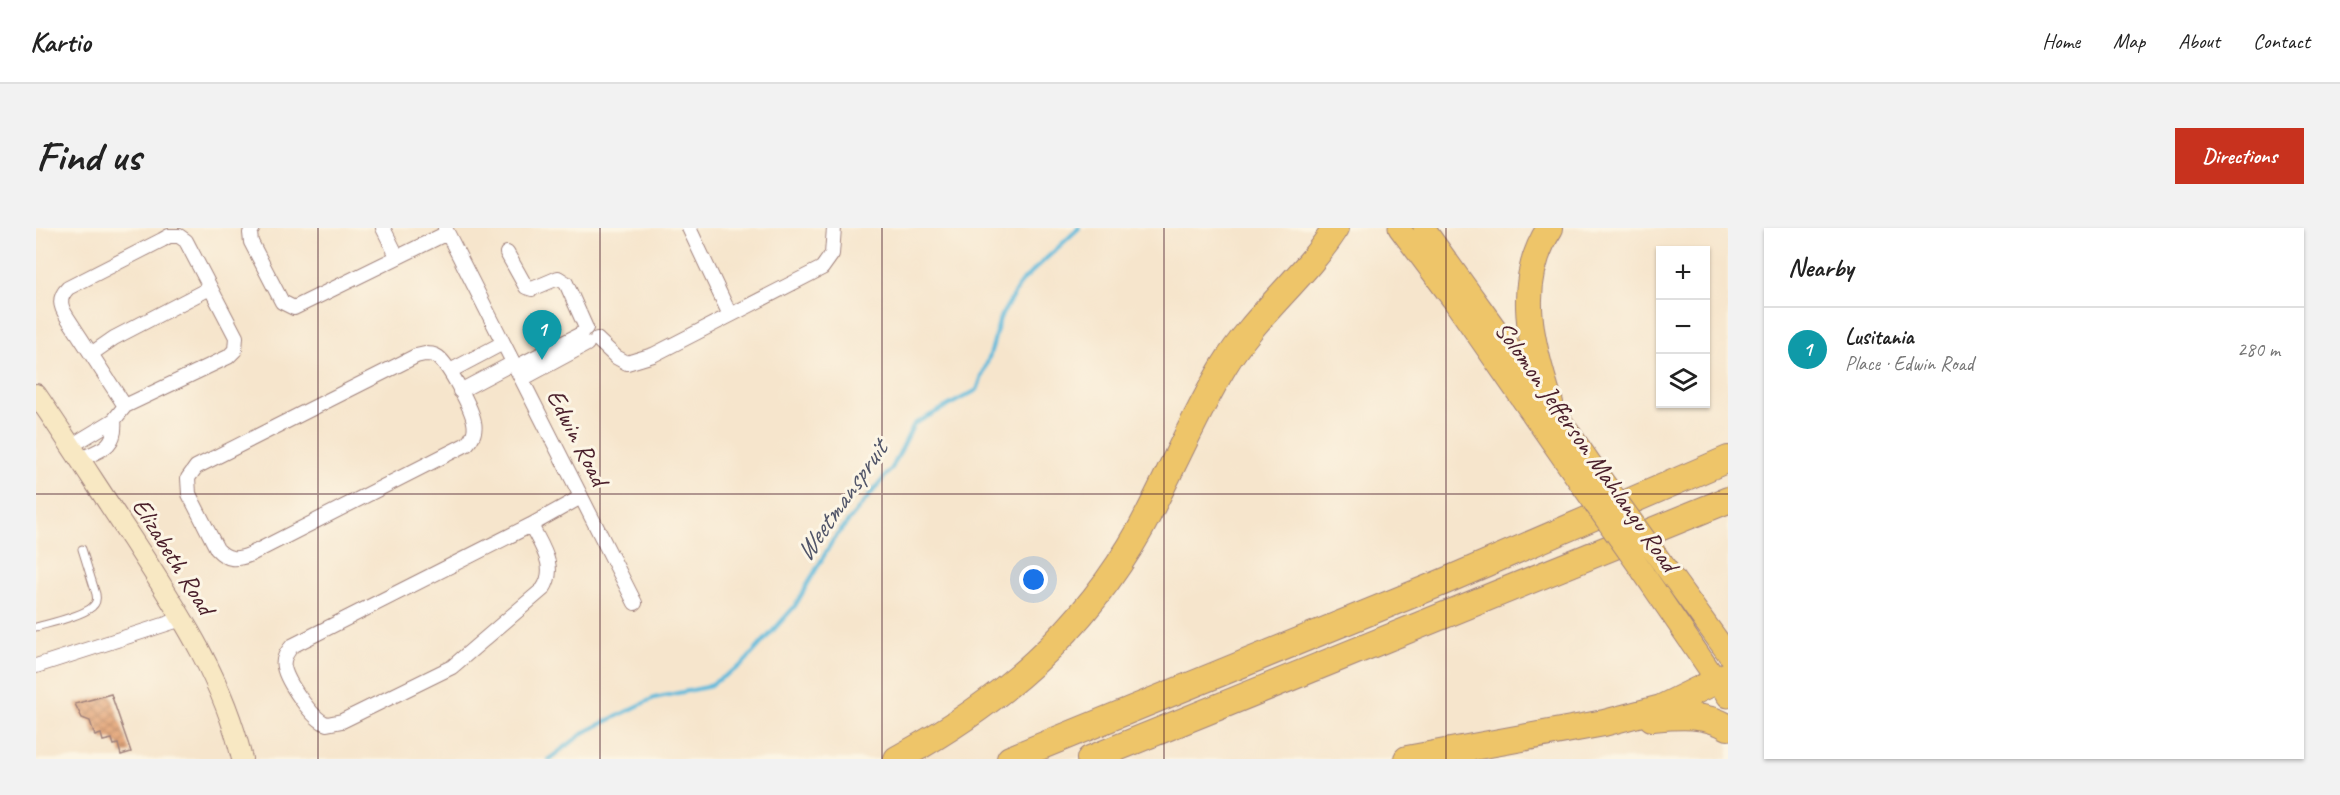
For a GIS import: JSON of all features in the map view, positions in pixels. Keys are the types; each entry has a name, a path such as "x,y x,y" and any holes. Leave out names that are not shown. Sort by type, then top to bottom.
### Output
{"highway":[{"path":"897,759 957,724 998,695 1038,661 1071,627 1121,561 1140,530 1225,364 1246,335 1317,254 1336,228"},
{"path":"1550,228 1536,256 1528,295 1539,369 1550,403"},
{"path":"1443,582 1467,566 1501,549 1728,452"},
{"path":"1010,759 1443,582 1728,459"},
{"path":"1090,759 1728,500"},
{"path":"1407,759 1604,723 1661,708 1724,684"},
{"path":"1604,723 1676,716 1704,718 1728,727"}],"main road":[{"name":"Solomon Jefferson Mahlangu Road","path":"1399,228 1589,478 1653,569 1724,684"},
{"name":"Solomon Jefferson Mahlangu Road","path":"1424,228 1550,403 1589,478"},
{"name":"Solomon Jefferson Mahlangu Road","path":"1653,569 1728,654"}],"street":[{"path":"253,228 250,233 251,242 282,302 290,308 446,231"},
{"path":"382,228 397,256"},
{"path":"689,228 730,315"},
{"path":"507,253 526,287 532,289 558,278 566,283 587,336 621,361 632,362 653,355 822,268 832,254 834,228"},
{"name":"Edwin Road","path":"446,231 635,603"},
{"path":"76,453 108,445 114,435 114,420 125,406 228,357 235,350 236,337 186,241 179,236 162,240 68,288 62,297 62,307 125,406"},
{"path":"91,354 114,338 210,288"},
{"path":"460,391 517,370 587,336"},
{"path":"450,371 503,343"},
{"path":"433,354 440,357 460,391 475,424 473,438 467,444 240,559 223,556 217,549 189,494 188,478 196,467 416,356 433,354"},
{"name":"Elizabeth Road","path":"36,394 202,652 227,707 242,759"},
{"path":"531,525 549,564 550,573 543,589 452,667 342,721 327,724 313,716 287,676 284,666 284,657 292,646 531,525 581,497"},
{"path":"36,666 182,619"}],"lane":[{"path":"36,627 82,612 97,600 82,549"}],"building":[{"path":"111,694 131,752 121,755 118,744 114,745 112,739 103,741 101,734 95,736 90,721 82,718 75,704"}],"waterway":[{"name":"Weetmanspruit","path":"549,759 585,732 654,698 707,687 742,665 795,606 833,540 892,468 914,424 977,390 1000,318 1021,282 1079,228"}],"place":[{"name":"Lusitania","path":"542,360"}]}
